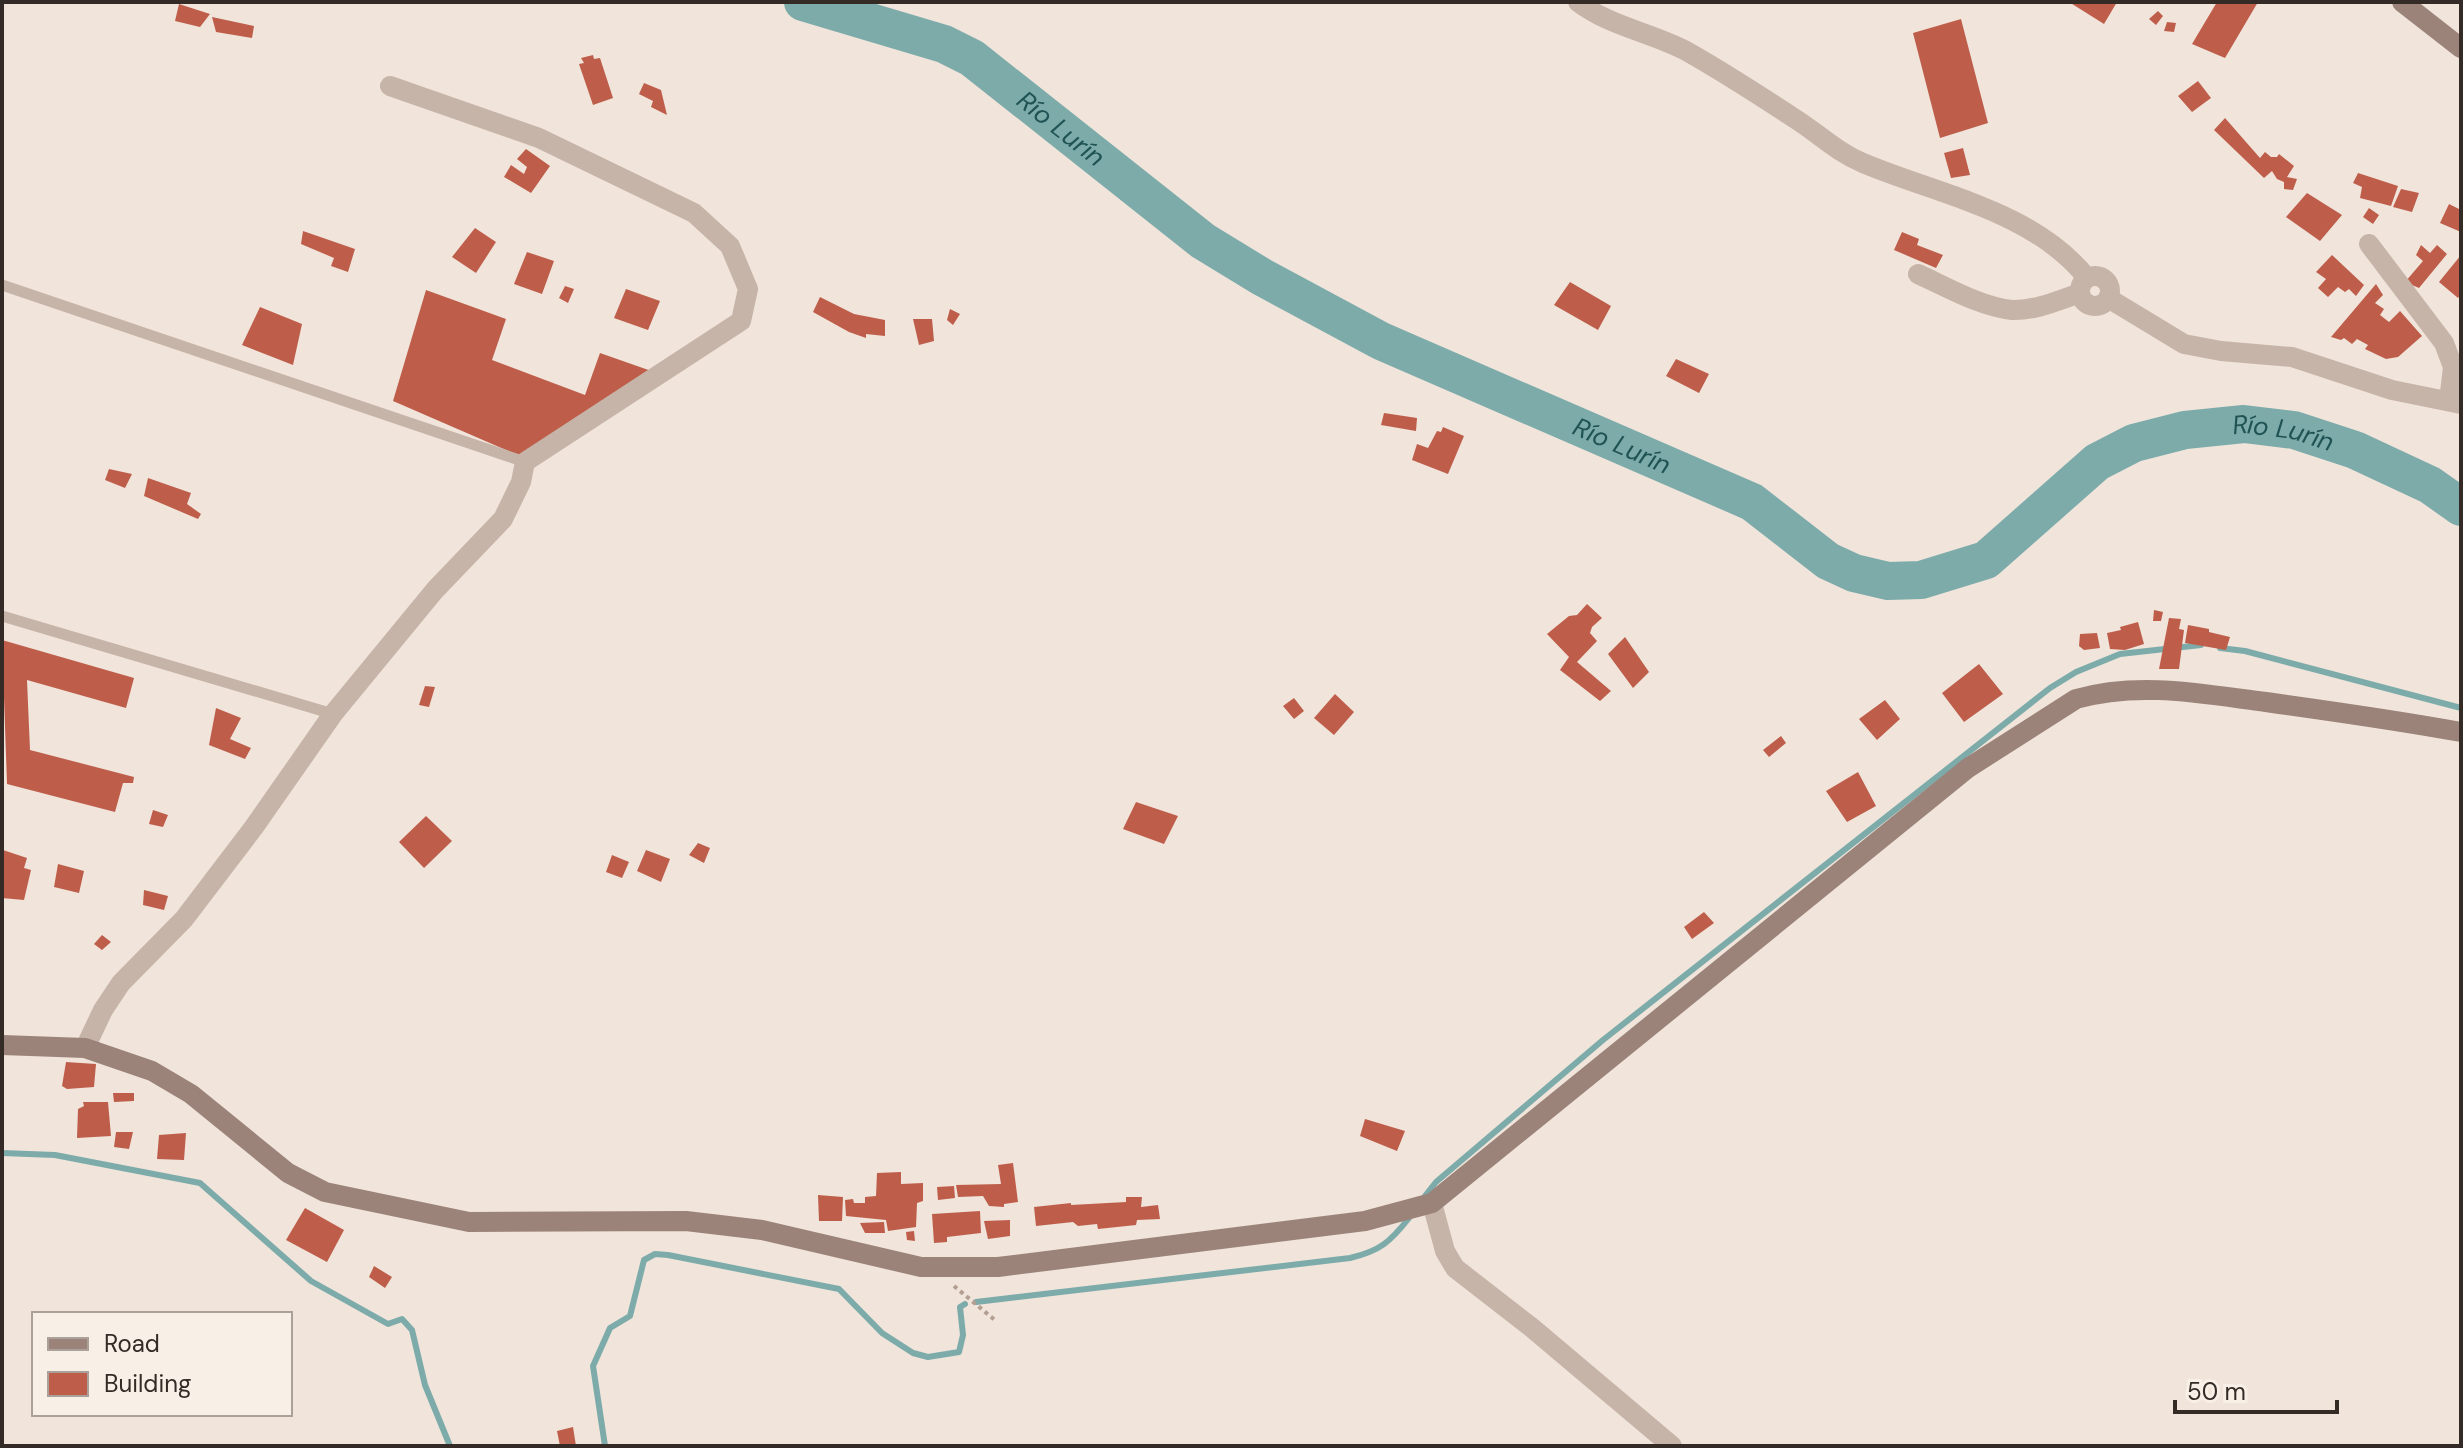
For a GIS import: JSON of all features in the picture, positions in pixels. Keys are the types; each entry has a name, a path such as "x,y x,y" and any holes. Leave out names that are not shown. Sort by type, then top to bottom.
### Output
{"street":[{"path":"1578,2 1607,20 1687,51 1799,121 1834,149 1862,163 1992,212 2056,245 2071,258 2083,286"},
{"path":"2402,2 2461,48"},
{"path":"85,1048 103,1010 121,983 184,919 254,827 333,714 435,590 503,519 521,482 525,462 741,321 748,289 730,246 694,213 539,138 390,86"},
{"path":"1918,274 1993,306 2012,310 2029,309 2083,286 2094,276 2104,279 2109,288 2108,298 2184,344 2221,351 2292,357 2392,390 2455,403 2453,367 2444,343 2369,244"},
{"path":"2,1045 85,1048 152,1071 191,1094 288,1173 325,1192 469,1222 686,1221 762,1230 921,1267 998,1267 1273,1233 1365,1221 1432,1203 1968,768 2076,699 2092,694 2139,689 2182,690 2461,732"},
{"path":"1432,1203 1445,1251 1455,1268 1531,1327 1672,1446"}],"lane":[{"path":"2,285 525,462"},
{"path":"2,616 333,714"}],"path":[{"path":"921,1267 955,1287 996,1321"}],"building":[{"path":"2069,2 2117,2 2104,24"},
{"path":"2217,2 2258,2 2225,58 2192,44"},
{"path":"179,4 210,14 200,27 175,21"},
{"path":"2158,11 2163,16 2156,25 2149,19"},
{"path":"212,17 254,26 252,38 216,32"},
{"path":"1961,19 1988,123 1940,138 1913,33"},
{"path":"2167,22 2176,23 2174,32 2164,31"},
{"path":"593,55 594,59 600,58 613,98 593,105 579,64 584,63 581,58"},
{"path":"2198,81 2211,98 2192,112 2178,96"},
{"path":"644,83 661,90 667,115 651,107 653,101 639,94"},
{"path":"2225,118 2260,158 2265,152 2271,157 2279,154 2294,166 2287,177 2297,179 2293,190 2284,189 2284,182 2277,179 2272,171 2264,178 2214,130"},
{"path":"1963,148 1970,175 1951,178 1944,153"},
{"path":"526,149 550,166 531,193 504,177 511,165 524,174 527,167 517,159"},
{"path":"2358,173 2398,186 2391,206 2360,198 2362,187 2353,183"},
{"path":"2401,189 2419,193 2412,212 2393,207"},
{"path":"2307,193 2342,215 2320,241 2286,217"},
{"path":"2449,204 2461,210 2461,232 2440,223"},
{"path":"2369,208 2379,215 2373,224 2363,217"},
{"path":"475,228 496,242 476,273 452,257"},
{"path":"303,231 355,249 348,272 331,266 334,258 301,244"},
{"path":"1902,232 1919,239 1917,245 1943,255 1936,268 1894,250"},
{"path":"2421,245 2430,253 2437,245 2447,254 2419,288 2405,282 2423,261 2416,255"},
{"path":"527,252 554,261 542,294 514,284"},
{"path":"2332,255 2364,285 2356,296 2349,289 2345,292 2338,287 2328,297 2318,288 2326,279 2316,272"},
{"path":"2461,255 2461,294 2458,298 2439,282"},
{"path":"1570,282 1611,306 1598,330 1554,305"},
{"path":"2376,284 2383,295 2375,303 2384,309 2380,315 2389,322 2400,311 2422,336 2398,357 2386,359 2365,349 2368,345 2357,339 2352,344 2344,338 2331,337"},
{"path":"565,286 574,289 568,303 559,298"},
{"path":"626,289 660,301 648,330 614,318"},
{"path":"426,290 506,319 492,360 585,395 600,353 657,373 522,457 393,401"},
{"path":"820,297 854,314 885,320 885,336 866,334 866,338 813,312"},
{"path":"260,307 302,324 293,365 242,345"},
{"path":"950,309 960,314 953,325 947,320"},
{"path":"913,319 932,319 934,341 919,345"},
{"path":"1676,359 1709,374 1699,393 1666,376"},
{"path":"1384,413 1417,418 1416,431 1381,425"},
{"path":"1443,427 1464,436 1448,474 1412,460 1417,444 1428,448 1437,431 1441,432"},
{"path":"109,469 132,474 125,488 105,480"},
{"path":"148,478 191,493 187,504 201,514 198,519 144,496"},
{"path":"1587,604 1602,618 1590,633 1597,641 1577,662 1611,691 1600,701 1560,670 1569,657 1547,634 1569,616 1577,615"},
{"path":"2154,610 2163,612 2161,621 2153,621"},
{"path":"2169,618 2181,619 2179,629 2184,630 2179,669 2159,669"},
{"path":"2138,622 2144,644 2125,650 2110,649 2107,633"},
{"path":"2188,625 2230,637 2226,650 2185,643"},
{"path":"2097,633 2100,648 2084,650 2079,646 2080,634"},
{"path":"1625,637 1649,672 1633,688 1608,654"},
{"path":"2,640 134,678 126,708 27,680 30,750 134,777 133,783 123,783 115,812 7,784"},
{"path":"1979,664 2003,694 1964,722 1942,693"},
{"path":"425,686 435,687 429,707 419,705"},
{"path":"1335,694 1354,712 1334,735 1314,718"},
{"path":"1294,698 1304,711 1294,719 1283,706"},
{"path":"1885,700 1900,719 1877,740 1859,719"},
{"path":"216,708 241,718 230,739 251,748 245,759 209,745"},
{"path":"1781,736 1786,743 1769,757 1763,750"},
{"path":"1858,772 1876,806 1847,822 1826,791"},
{"path":"1136,802 1178,816 1164,844 1123,829"},
{"path":"153,810 168,815 163,827 149,824"},
{"path":"426,816 452,841 424,868 399,842"},
{"path":"698,843 710,848 704,863 689,855"},
{"path":"3,850 27,858 24,868 31,870 24,900 2,898"},
{"path":"646,850 670,859 661,882 637,871"},
{"path":"612,855 629,862 622,878 606,872"},
{"path":"58,864 84,871 79,893 54,887"},
{"path":"144,890 168,896 164,910 143,905"},
{"path":"1704,912 1714,923 1692,939 1684,927"},
{"path":"102,935 111,942 102,950 94,944"},
{"path":"66,1062 96,1064 94,1087 67,1089 62,1086"},
{"path":"113,1093 134,1093 134,1101 114,1102"},
{"path":"83,1102 108,1102 111,1136 77,1138 78,1109 84,1106"},
{"path":"1365,1119 1405,1131 1397,1151 1360,1136"},
{"path":"116,1132 133,1132 129,1149 114,1147"},
{"path":"186,1133 184,1160 157,1159 159,1135"},
{"path":"1013,1163 1018,1202 1004,1204 1004,1207 989,1206 983,1196 958,1197 956,1185 1001,1184 998,1165"},
{"path":"901,1172 901,1184 923,1183 923,1201 917,1203 916,1227 888,1231 886,1220 846,1216 845,1200 865,1203 865,1197 876,1196 877,1173"},
{"path":"954,1186 955,1198 938,1200 937,1187"},
{"path":"818,1195 843,1197 842,1221 819,1221"},
{"path":"1126,1197 1142,1197 1141,1207 1158,1205 1160,1219 1137,1220 1136,1225 1098,1229 1097,1224 1078,1226 1073,1222 1036,1226 1034,1207 1126,1202"},
{"path":"305,1208 344,1230 327,1262 286,1240"},
{"path":"980,1211 981,1233 947,1237 947,1242 934,1243 932,1214"},
{"path":"1010,1220 1010,1236 988,1239 984,1221"},
{"path":"884,1222 885,1233 865,1233 860,1223"},
{"path":"914,1231 915,1241 907,1240 906,1232"},
{"path":"374,1266 392,1277 385,1288 369,1277"},
{"path":"573,1427 576,1446 560,1446 557,1431"}],"waterway":[{"name":"Río Lurín","path":"803,2 944,44 972,58 1203,241 1262,277 1381,341 1752,502 1828,561 1854,573 1888,581 1921,580 1986,560 2097,462 2134,443 2185,430 2244,424 2294,430 2355,450 2430,485 2461,507"},
{"path":"1425,1196 1436,1182 1603,1040 2050,688 2076,672 2120,654 2201,645"},
{"path":"2220,648 2245,651 2461,708"},
{"path":"2,1153 55,1155 200,1183 311,1281 388,1324 402,1319 412,1330 425,1385 450,1446"},
{"path":"976,1302 1350,1258 1384,1244 1409,1218"},
{"path":"605,1446 593,1366 610,1328 630,1316 644,1260 655,1254 839,1289 882,1333 913,1353 928,1357 959,1352 963,1335 960,1307 965,1304"}]}
